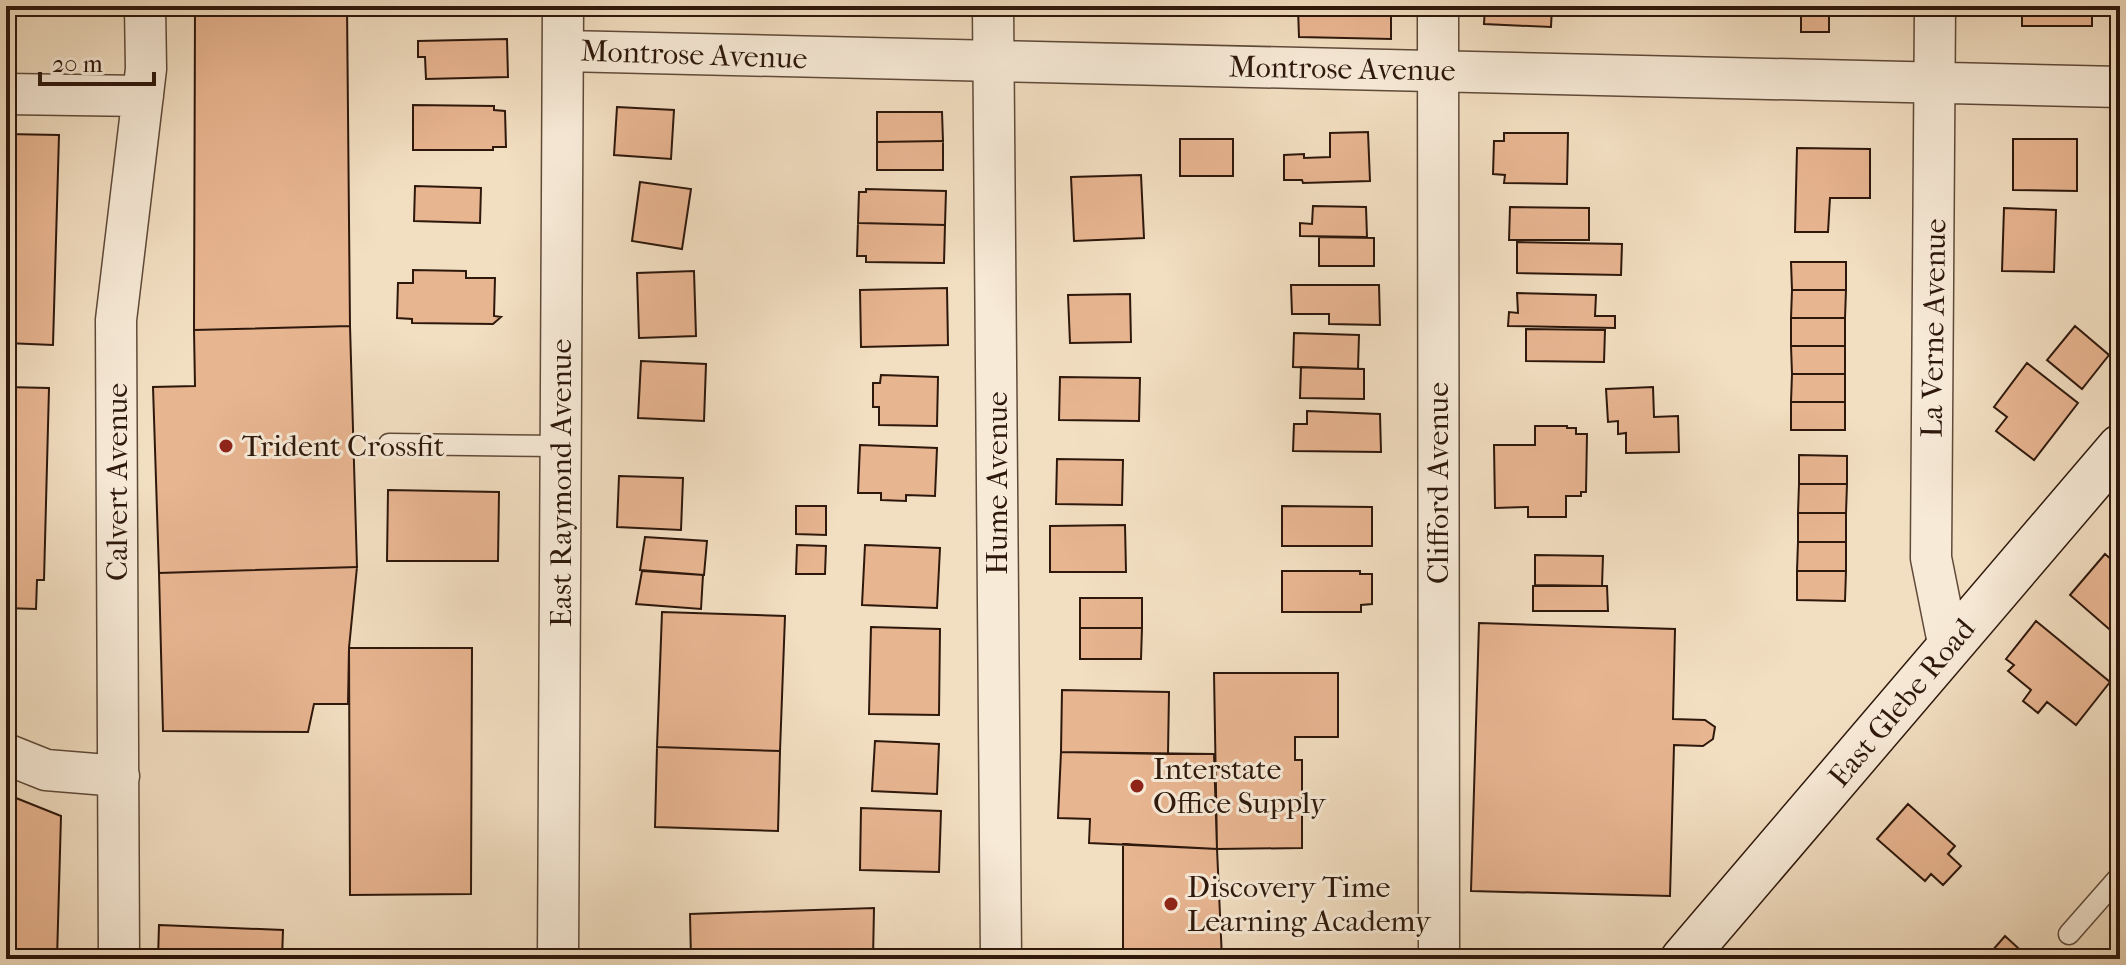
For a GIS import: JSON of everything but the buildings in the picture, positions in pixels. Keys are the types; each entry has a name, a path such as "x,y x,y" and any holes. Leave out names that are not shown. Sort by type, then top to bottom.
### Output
{"main road":[{"name":"East Glebe Road","path":"1683,959 2120,447"}],"street":[{"name":"Calvert Avenue","path":"119,959 116,320 146,69 145,6"},
{"name":"East Raymond Avenue","path":"558,959 563,6"},
{"name":"Hume Avenue","path":"993,6 1001,959"},
{"name":"Clifford Avenue","path":"1438,6 1439,959"},
{"name":"La Verne Avenue","path":"1935,6 1931,558 1949,648"},
{"name":"Montrose Avenue","path":"564,51 2120,87"},
{"path":"6,94 143,96"},
{"path":"6,754 46,770 119,776"}],"lane":[{"path":"389,444 561,446"},
{"path":"2069,934 2120,876"}],"place":[{"name":"Trident Crossfit","path":"226,446"},
{"name":"Interstate Office Supply","path":"1137,786"},
{"name":"Discovery Time Learning Academy","path":"1171,904"}]}
